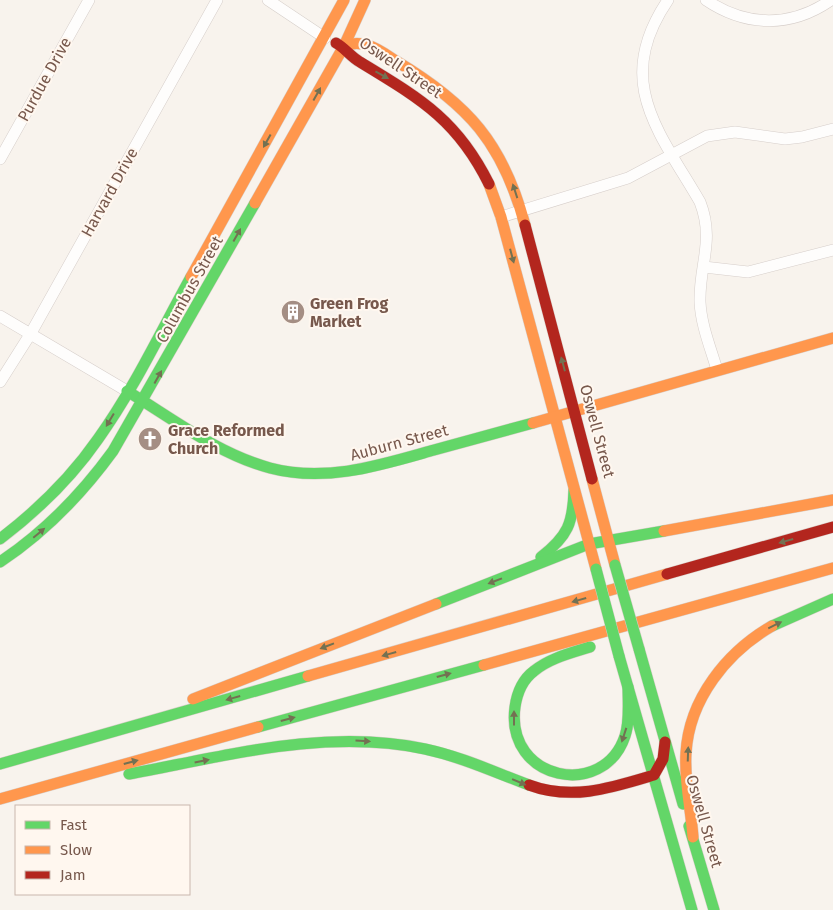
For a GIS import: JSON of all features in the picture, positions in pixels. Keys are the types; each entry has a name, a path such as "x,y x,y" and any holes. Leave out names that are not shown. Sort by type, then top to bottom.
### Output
{"main road":[{"name":"Columbus Street","path":"0,539 36,510 78,466 110,422 325,38 344,0"},
{"name":"Columbus Street","path":"0,562 49,525 93,479 126,432 344,46 365,0"},
{"name":"Oswell Street","path":"325,38 344,46 354,59 422,99 454,128 479,162 489,181 501,217 619,656 692,910"},
{"name":"Oswell Street","path":"344,46 354,42 365,43 424,76 458,103 478,124 498,153 515,189 576,411 615,565 714,910"},
{"name":"Auburn Street","path":"128,391 232,455 272,469 315,474 354,472 833,338"},
{"path":"526,568 555,547 568,532 574,511 574,490"},
{"path":"118,732 226,685 589,544 833,500"},
{"path":"0,764 118,732 833,527"},
{"path":"628,687 628,723 622,743 606,762 589,772 566,775 549,772 530,761 517,741 514,718 516,694 529,675 540,667 600,644 833,568"},
{"path":"0,799 810,575"},
{"path":"693,837 686,753 696,713 705,694 730,658 755,636 770,627 833,599"},
{"path":"67,779 128,775 269,748 324,741 364,741 413,746 462,759 533,788 558,793 601,790 654,775 663,759 665,742"}],"street":[{"name":"Purdue Drive","path":"0,159 89,0"},
{"name":"Harvard Drive","path":"0,382 31,333 217,0"},
{"name":"Oswell Street","path":"268,0 325,38"},
{"path":"668,0 652,27 646,44 642,77 648,108 654,124 700,202 705,215 708,241 701,290 702,315 717,370"},
{"path":"706,0 732,15 760,21 774,21 806,14 831,0"},
{"path":"501,217 628,178 695,141 721,133 735,132 785,139 802,137 833,129"},
{"path":"704,267 748,272 833,250"},
{"name":"Auburn Street","path":"0,316 128,391"}],"traffic: fast":[{"path":"0,562 32,538 61,512 88,483 113,451 255,203"},
{"path":"0,539 28,517 53,493 88,453 135,380 191,277"},
{"path":"127,391 196,435 232,454 270,468 312,474 333,473 374,466 533,423"},
{"path":"541,557 557,542 567,528 572,511 574,490"},
{"path":"436,604 589,544 664,531"},
{"path":"615,565 639,649"},
{"path":"596,569 619,656"},
{"path":"772,626 833,599"},
{"path":"590,647 561,656 540,666 523,683 515,707 516,732 525,752 540,766 558,773 578,774 598,769 614,756 625,736 628,718 628,687"},
{"path":"639,649 683,804"},
{"path":"619,656 692,910"},
{"path":"258,727 484,665"},
{"path":"0,764 308,676"},
{"path":"129,774 276,747 313,743 388,743 439,752 529,785"},
{"path":"689,826 714,910"}],"traffic: slow":[{"path":"191,277 344,0"},
{"path":"255,203 344,46 365,0"},
{"path":"344,46 358,43 377,49 421,77 463,110 494,148 506,171 525,225"},
{"path":"489,184 501,217 596,569"},
{"path":"533,423 833,338"},
{"path":"592,479 615,565"},
{"path":"664,531 833,500"},
{"path":"484,665 833,568"},
{"path":"308,676 667,574"},
{"path":"193,699 436,604"},
{"path":"693,837 687,784 686,753 694,714 713,679 726,663 740,649 772,626"},
{"path":"0,799 258,727"}],"traffic: jam":[{"path":"336,43 357,60 401,87 435,112 464,143 489,184"},
{"path":"525,225 592,479"},
{"path":"667,574 833,527"},
{"path":"529,785 561,792 592,791 654,775 663,759 665,742"}],"place":[{"name":"Green Frog Market","path":"293,312"},
{"name":"Grace Reformed Church","path":"150,439"}]}
